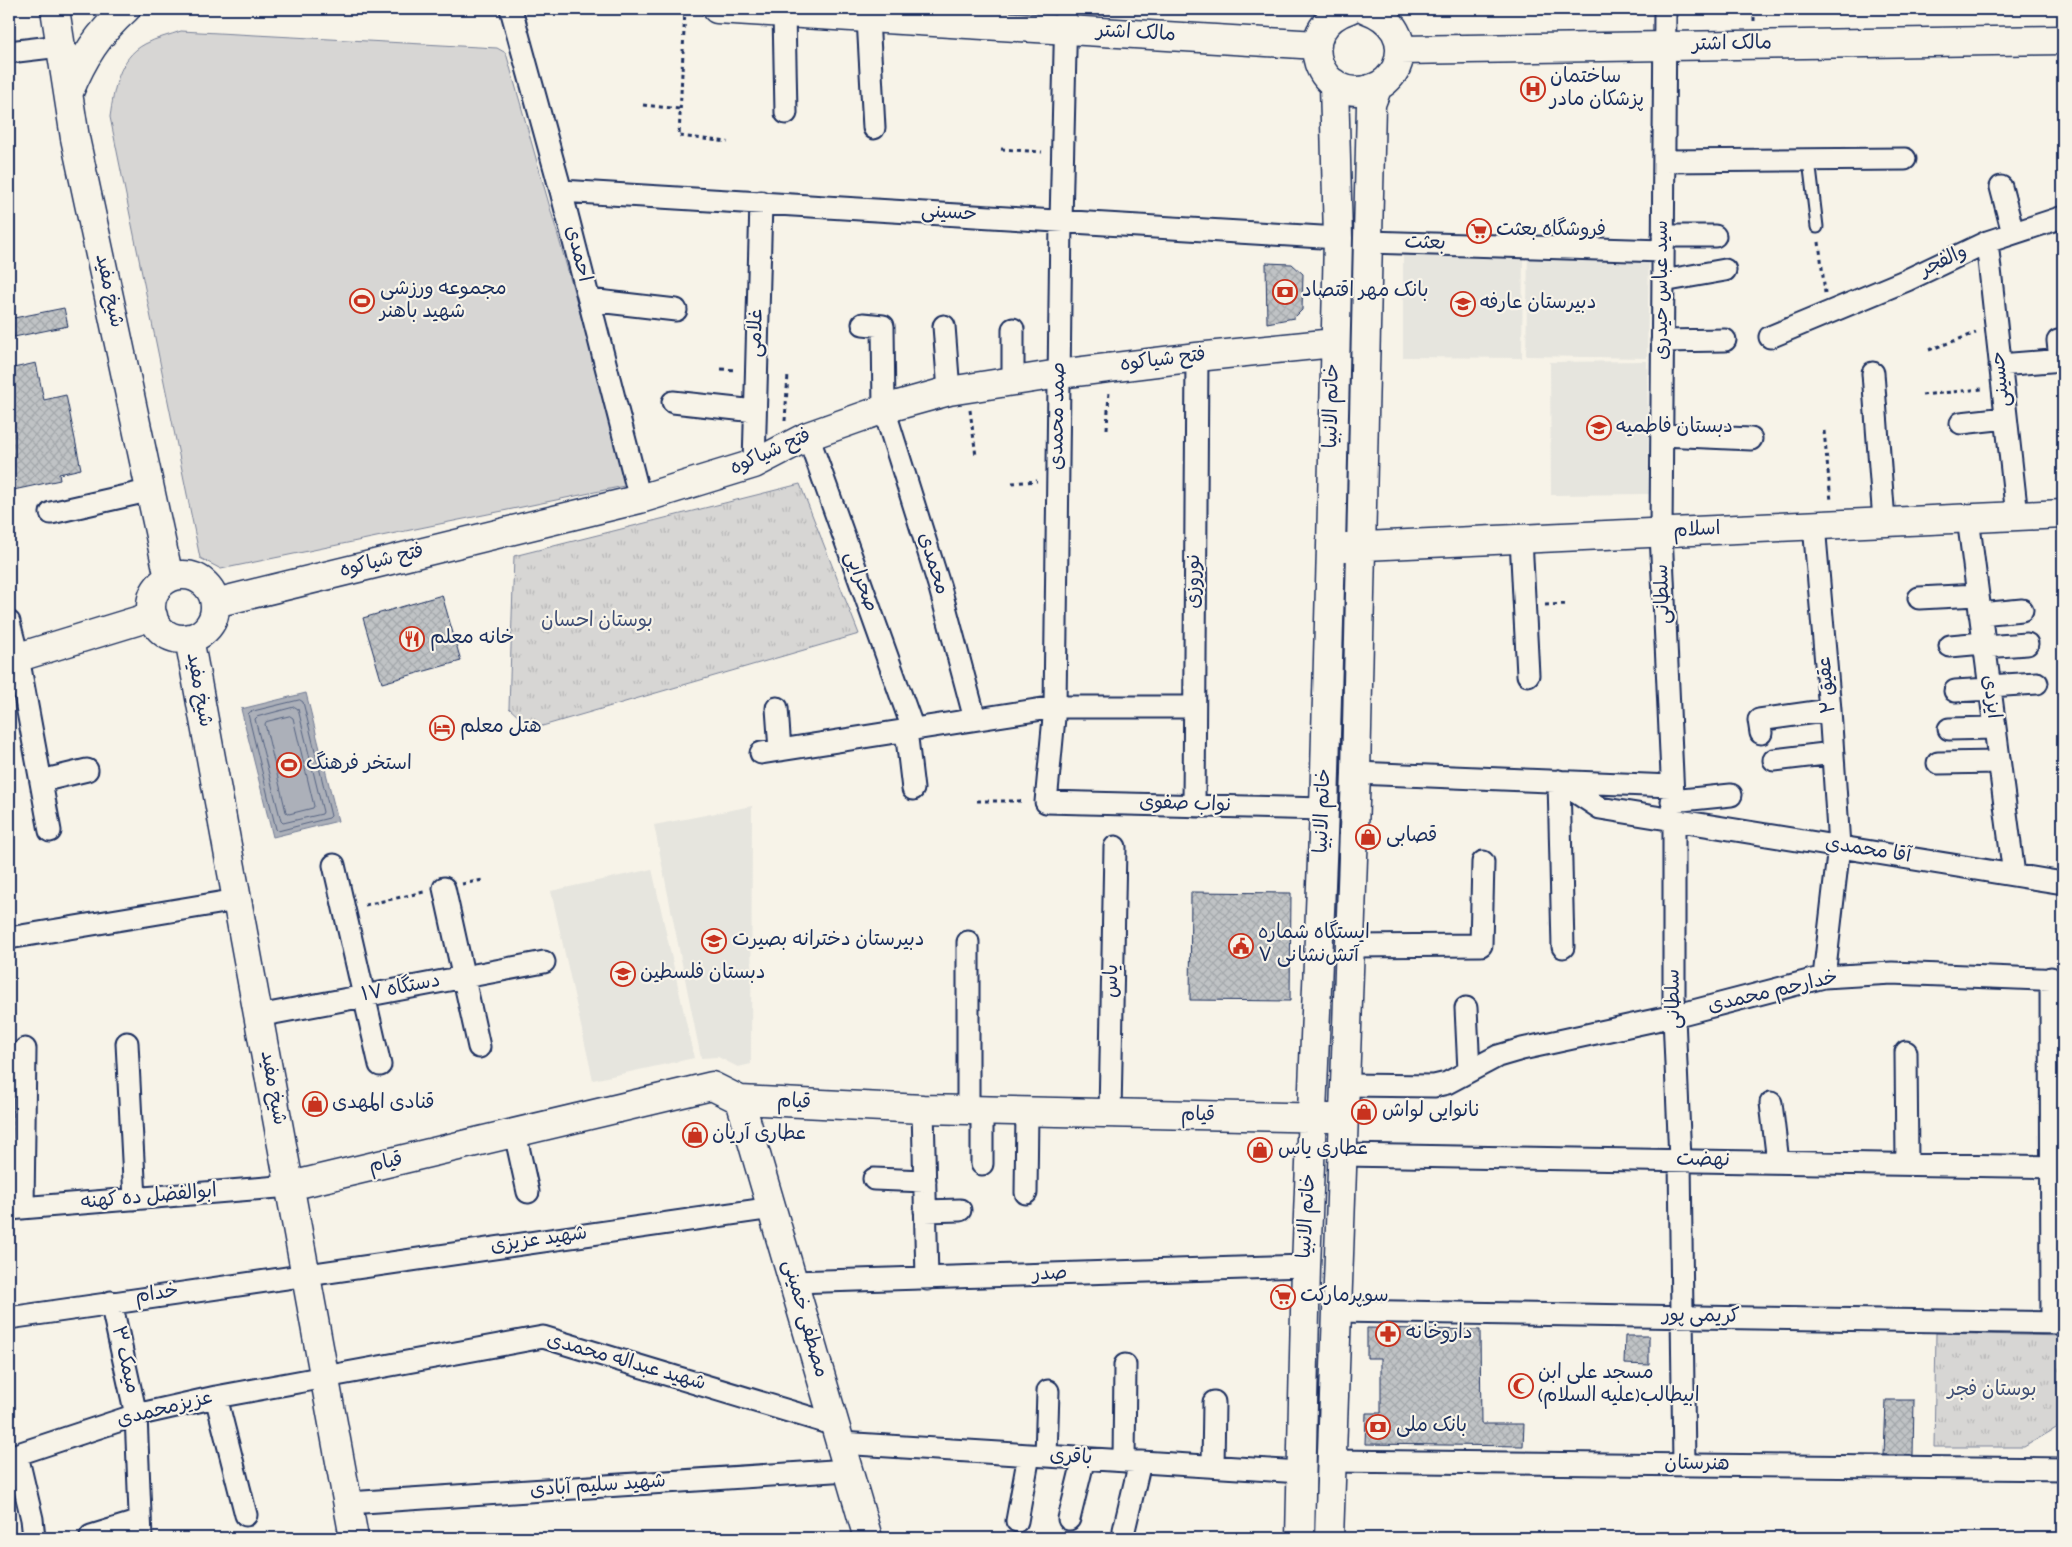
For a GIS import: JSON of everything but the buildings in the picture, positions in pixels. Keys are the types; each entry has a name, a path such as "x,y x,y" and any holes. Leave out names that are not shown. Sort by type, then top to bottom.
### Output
{"street":[{"name":"شیخ مفید","path":"55,9 69,92 74,138 152,490 169,578"},
{"name":"شیخ مفید","path":"69,92 81,64 96,40 126,9"},
{"name":"احمدی","path":"510,9 589,300 640,499"},
{"name":"مالک اشتر","path":"717,9 868,18 1066,19 1317,45"},
{"name":"سید عباس حیدری","path":"1661,533 1665,9"},
{"path":"1343,10 1328,20 1320,32 1317,45 1320,67 1334,84 1356,91 1367,90 1387,80 1399,61 1399,38 1387,19 1374,10"},
{"path":"784,13 786,113"},
{"path":"868,18 874,128"},
{"name":"صمد محمدی","path":"1046,802 1055,707 1062,154 1066,19"},
{"name":"مالک اشتر","path":"1400,50 2063,40"},
{"path":"9,52 60,46"},
{"name":"خاتم الانبیا","path":"1300,1538 1306,1266 1324,809 1331,547 1334,343 1338,238 1334,84"},
{"name":"خاتم الانبیا","path":"1329,1538 1356,773 1371,104 1378,86"},
{"path":"1664,161 1906,159"},
{"path":"2001,187 2013,233"},
{"name":"حسینی","path":"560,191 1338,238"},
{"name":"غلامی","path":"754,464 761,202"},
{"name":"والفجر","path":"1770,337 1907,280 1987,242 2063,217"},
{"name":"بعثت","path":"1368,242 1663,244 1714,236"},
{"name":"حسینی","path":"1987,242 2017,516"},
{"path":"1663,281 1725,270"},
{"path":"589,300 676,310"},
{"name":"محمدی","path":"863,324 883,326 884,409 940,588 975,719"},
{"path":"944,326 958,390"},
{"path":"1013,329 1013,381"},
{"path":"1662,341 1725,340"},
{"name":"فتح شیاکوه","path":"215,603 640,499 754,464 808,436 884,409 958,390 1059,374 1334,343"},
{"path":"2000,365 2060,354"},
{"name":"نوروزی","path":"1194,806 1197,357"},
{"path":"1873,373 1884,521"},
{"path":"673,402 755,411"},
{"path":"1961,423 2006,418"},
{"path":"1662,435 1751,438"},
{"name":"صحرایی","path":"808,436 910,729 913,789"},
{"path":"51,513 152,490"},
{"name":"اسلام","path":"1331,547 2063,514"},
{"name":"ایزدی","path":"1968,518 2014,875"},
{"name":"عقیق ۲","path":"1824,524 1830,710 1838,846 1824,978"},
{"name":"سلطانی","path":"1661,533 1672,802 1674,1016 1680,1160 1684,1465"},
{"path":"1521,539 1528,674"},
{"path":"179,575 199,578 212,593 215,603 213,618 209,626 203,632 189,638 180,638 163,632 153,616 151,608 156,590 169,578 179,575"},
{"path":"1919,598 2022,610"},
{"path":"14,659 153,616"},
{"path":"9,622 14,659 50,831"},
{"name":"شیخ مفید","path":"189,638 354,1538"},
{"path":"1950,646 2027,644"},
{"path":"1955,691 2037,683"},
{"path":"777,708 771,751 1055,707 1194,707"},
{"path":"1761,733 1759,720 1830,710"},
{"path":"1949,729 1994,728"},
{"path":"1774,760 1833,753"},
{"path":"1938,762 1999,762"},
{"path":"41,781 87,770"},
{"path":"1356,773 1559,781 1672,802"},
{"path":"1559,781 1600,808 1731,795"},
{"path":"1559,781 1563,948"},
{"name":"نواب صفوی","path":"1046,802 1324,809"},
{"name":"آقا محمدی","path":"1672,802 1838,846 2063,883"},
{"name":"یاس","path":"1110,1114 1115,847"},
{"path":"1350,946 1481,945 1483,862"},
{"path":"334,866 380,1065"},
{"path":"444,888 479,1047"},
{"path":"9,938 237,900"},
{"path":"968,942 975,1110 982,1164"},
{"name":"۱۷ دستگاه","path":"258,1016 544,962"},
{"name":"خدارحم محمدی","path":"1346,1085 1434,1086 1446,1083 1498,1056 1522,1049 1674,1016 1824,978 1892,973 2057,979"},
{"path":"2057,979 2057,1323"},
{"path":"1466,1008 1469,1071"},
{"path":"127,1043 135,1199"},
{"path":"16,1209 25,1049"},
{"path":"1906,1052 1907,1164"},
{"name":"قیام","path":"290,1186 712,1086 740,1100 923,1109 1344,1118"},
{"name":"مصطفی خمینی","path":"740,1100 868,1538"},
{"path":"1771,1103 1778,1162"},
{"path":"923,1109 927,1279"},
{"path":"1026,1193 1027,1112"},
{"path":"515,1133 528,1192"},
{"name":"نهضت","path":"1343,1155 2058,1167"},
{"path":"874,1180 925,1182"},
{"name":"ابوالفضل ده کهنه","path":"16,1209 290,1186"},
{"name":"شهید عزیزی","path":"306,1274 772,1208"},
{"path":"925,1210 960,1210"},
{"name":"صدر","path":"794,1282 1306,1266"},
{"name":"خدام","path":"9,1318 306,1274"},
{"name":"میمک ۳","path":"111,1302 136,1415 141,1529"},
{"name":"کریمی پور","path":"1338,1311 2057,1323"},
{"name":"شهید عبداله محمدی","path":"324,1376 543,1337 838,1434"},
{"path":"1124,1530 1132,1462 1125,1365"},
{"name":"عزیزمحمدی","path":"13,1456 136,1415 324,1376"},
{"path":"1017,1521 1038,1455 1048,1391"},
{"path":"216,1397 246,1515"},
{"path":"1213,1466 1214,1402"},
{"name":"باقری","path":"838,1434 1038,1455 1301,1472"},
{"path":"13,1456 32,1519 34,1538"},
{"path":"1069,1519 1084,1458"},
{"name":"هنرستان","path":"1331,1461 2063,1469"},
{"name":"شهید سلیم آبادی","path":"348,1503 848,1470"},
{"path":"90,1536 141,1529"}],"lane":[{"path":"1809,160 1817,227"}],"path":[{"path":"685,9 679,136 728,142"},
{"path":"643,106 680,109"},
{"path":"1001,149 1062,154"},
{"path":"1817,227 1827,313"},
{"path":"1929,350 1962,337 1996,329"},
{"path":"1107,429 1110,368"},
{"path":"783,449 788,374"},
{"path":"1922,395 2003,386"},
{"path":"958,390 976,456"},
{"path":"1824,431 1824,524"},
{"path":"1012,483 1058,479"},
{"path":"977,801 1046,802"},
{"path":"344,909 444,888"}],"shaded area":[{"name":"دبیرستان عارفه","path":"1403,250 1523,251 1522,358 1403,357"},
{"path":"1528,252 1649,254 1647,358 1526,356"},
{"name":"دبستان فاطمیه","path":"1647,361 1649,494 1551,495 1550,362"},
{"name":"دبیرستان دخترانه بصیرت","path":"752,806 751,1064 738,1067 718,1057 701,1058 654,825"},
{"name":"دبستان فلسطین","path":"652,869 694,1058 593,1080 551,891"}],"green space":[{"name":"مجموعه ورزشی شهید باهنر","path":"181,31 497,48 506,53 629,485 221,569 200,558 110,117 113,96 119,76 129,58 145,44"},
{"name":"بوستان احسان","path":"800,484 859,634 532,729 509,708 514,556"},
{"name":"بوستان فجر","path":"1936,1333 2063,1336 2063,1424 2024,1447 1934,1447"}],"water":[{"name":"استخر فرهنگ","path":"306,693 338,821 273,837 241,709"}],"place":[{"name":"ساختمان پزشکان مادر","path":"1533,89"},
{"name":"فروشگاه بعثت","path":"1479,231"},
{"name":"بانک مهر اقتصاد","path":"1285,292"},
{"name":"مجموعه ورزشی شهید باهنر","path":"362,301"},
{"name":"دبیرستان عارفه","path":"1463,304"},
{"name":"دبستان فاطمیه","path":"1599,428"},
{"name":"خانه معلم","path":"412,639"},
{"name":"هتل معلم","path":"442,728"},
{"name":"استخر فرهنگ","path":"289,765"},
{"name":"قصابی","path":"1368,837"},
{"name":"دبیرستان دخترانه بصیرت","path":"714,941"},
{"name":"ایستگاه شماره ۷ آتش‌نشانی","path":"1241,946"},
{"name":"دبستان فلسطین","path":"623,974"},
{"name":"قنادی المهدی","path":"315,1104"},
{"name":"نانوایی لواش","path":"1364,1112"},
{"name":"عطاری آریان","path":"695,1135"},
{"name":"عطاری یاس","path":"1260,1150"},
{"name":"سوپرمارکت","path":"1283,1297"},
{"name":"داروخانه","path":"1388,1334"},
{"name":"مسجد علی ابن ابیطالب(علیه السلام)","path":"1521,1386"},
{"name":"بانک ملی","path":"1378,1427"}]}
